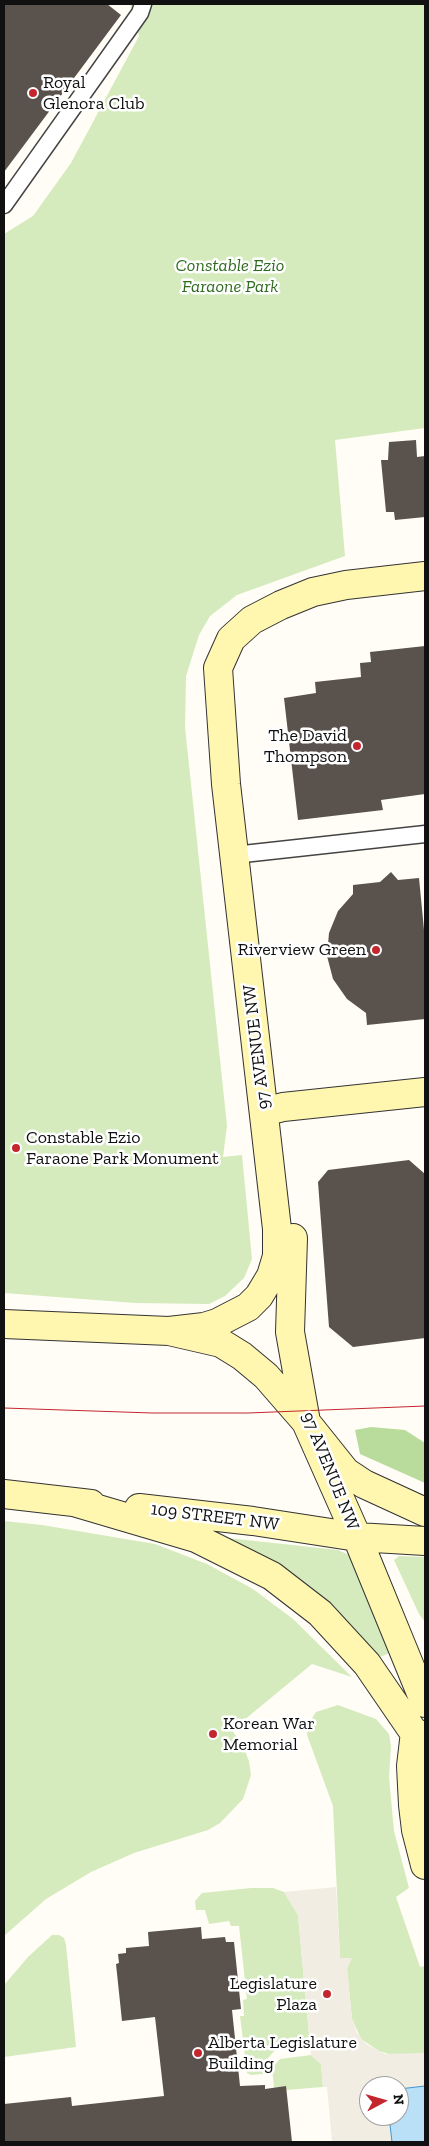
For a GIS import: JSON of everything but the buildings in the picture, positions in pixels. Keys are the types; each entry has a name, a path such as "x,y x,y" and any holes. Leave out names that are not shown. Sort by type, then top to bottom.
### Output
{"main road":[{"name":"97 AVENUE NW","path":"425,576 346,585 313,592 252,620 231,639 218,668 219,714 234,855 294,1230 290,1332 306,1422 357,1537 425,1704"},
{"path":"274,1110 425,1092"},
{"name":"97 AVENUE NW","path":"169,1331 204,1327 229,1318 248,1307 259,1296 271,1276 277,1256 274,1110"},
{"path":"4,1324 169,1331 221,1343 242,1356 266,1376 346,1472 364,1484 425,1512"},
{"name":"109 STREET NW","path":"4,1494 253,1521 357,1537 425,1541"},
{"path":"74,1502 196,1538 272,1576 320,1613 367,1664 420,1745"},
{"path":"425,1708 420,1745 411,1766 416,1830 425,1865"}],"lane":[{"path":"4,205 140,13 143,4"},
{"path":"234,855 425,834"}],"green space":[{"name":"Constable Ezio Faraone Park","path":"130,4 425,4 425,428 335,440 345,556 237,595 210,616 199,635 186,676 185,727 227,1126 223,1157 242,1155 252,1259 244,1278 225,1296 209,1304 135,1303 4,1293 4,234 33,216 71,163 139,36"},
{"path":"371,1427 405,1430 425,1443 425,1483 360,1454 355,1430"},
{"path":"4,1521 42,1525 155,1544 207,1564 253,1589 293,1619 352,1677 312,1664 232,1730 243,1746 249,1761 251,1775 243,1799 220,1823 208,1830 134,1853 91,1872 46,1899 4,1936"},
{"path":"228,1538 338,1550 349,1555 358,1564 394,1651 378,1658"},
{"path":"399,1556 425,1557 425,1622 419,1614 394,1560"},
{"path":"338,1705 376,1719 389,1734 391,1746 389,1777 394,1831 409,1888 396,1897 420,1967 425,1966 425,2053 392,2055 379,2051 361,2039 352,2019 347,1969 351,1958 340,1959 333,1806 307,1735 309,1723 316,1712"},
{"path":"251,1888 273,1888 284,1892 298,1915 310,2045 276,2049 262,2065 263,2074 251,2075 247,2073 240,2016 244,2016 243,2000 247,1999 239,1926 231,1926 229,1921 209,1924 205,1910 196,1910 195,1901 202,1893"},
{"path":"52,1935 59,1935 64,1938 66,1945 76,2047 4,2057 4,1985 28,1957"},
{"path":"311,2055 321,2064 323,2087 286,2090 285,2086 274,2088 272,2068 280,2059"}],"shaded area":[{"name":"Legislature Plaza","path":"336,1887 340,1958 352,1958 347,1969 352,2019 357,2033 366,2044 385,2054 425,2053 425,2086 409,2088 409,2076 359,2076 359,2126 390,2126 392,2142 332,2142 327,2087 323,2087 321,2064 311,2055 298,1915 284,1892"}],"water":[{"path":"425,2086 425,2142 392,2142 390,2126 409,2126 409,2088"}],"tram line":[{"path":"4,1408 152,1413 248,1413 425,1406"}],"place":[{"name":"Royal Glenora Club","path":"33,93"},
{"name":"The David Thompson","path":"357,746"},
{"name":"Riverview Green","path":"376,950"},
{"name":"Constable Ezio Faraone Park Monument","path":"16,1148"},
{"name":"Korean War Memorial","path":"213,1734"},
{"name":"Legislature Plaza","path":"327,1994"},
{"name":"Alberta Legislature Building","path":"198,2053"}]}
